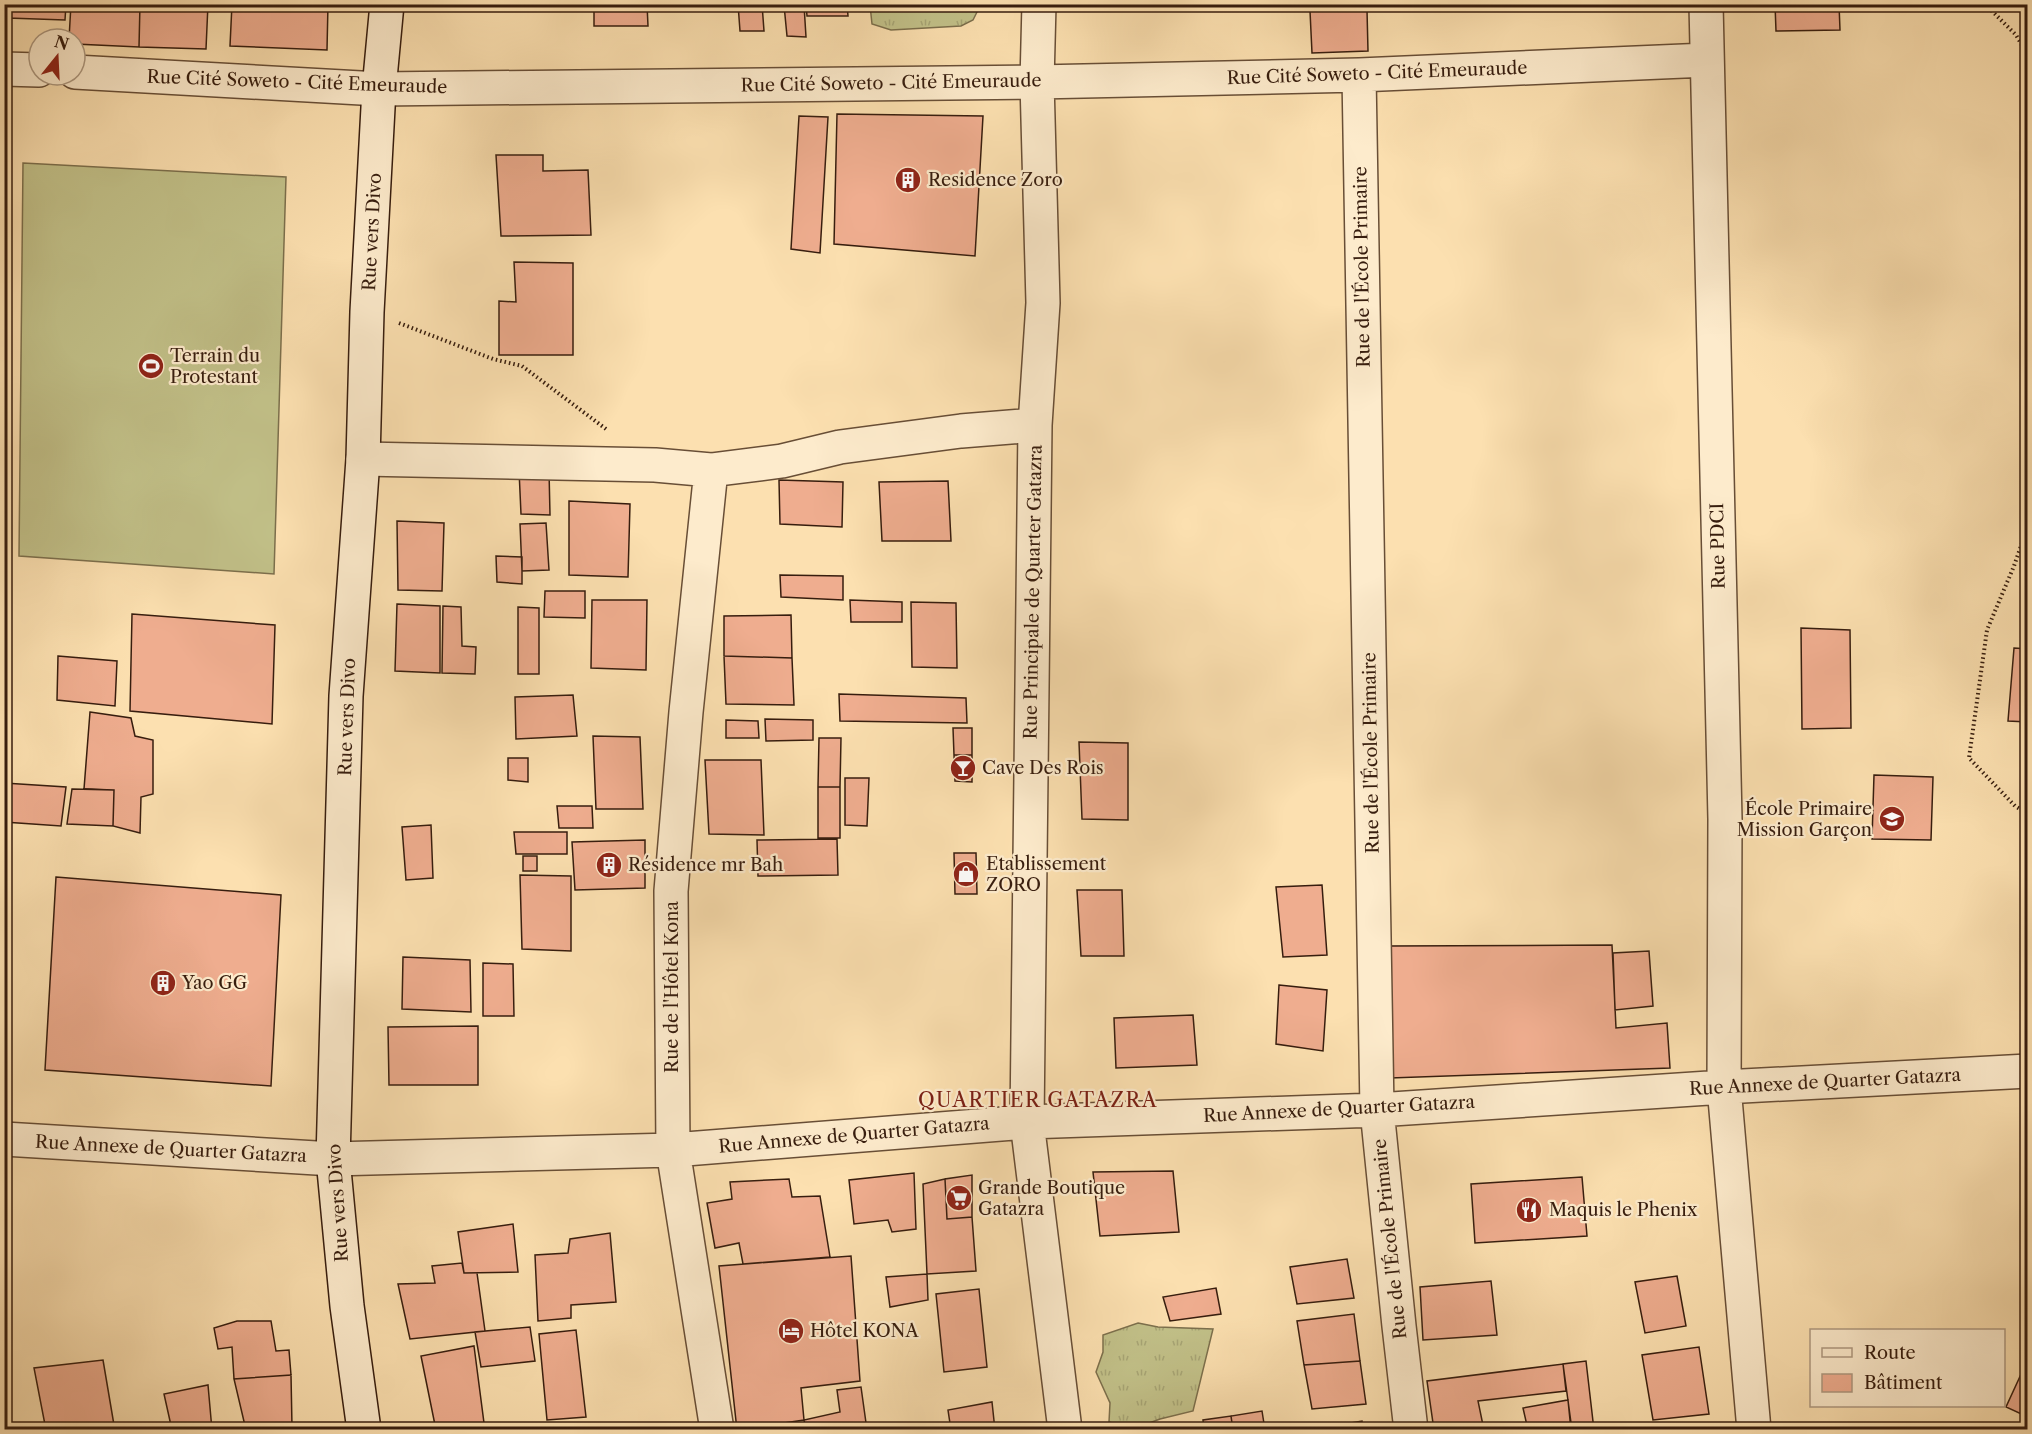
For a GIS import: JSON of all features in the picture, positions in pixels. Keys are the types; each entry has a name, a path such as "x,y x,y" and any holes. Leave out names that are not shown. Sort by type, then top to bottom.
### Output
{"street":[{"name":"Rue Principale de Quarter Gatazra","path":"1039,4 1037,82 1043,303 1035,425 1027,1122 1065,1430"},
{"name":"Rue PDCI","path":"1706,4 1725,807 1724,1087 1754,1430"},
{"name":"Rue vers Divo","path":"364,1430 347,1306 333,1159 346,696 363,459 367,312 379,89 387,5"},
{"name":"Rue Cité Soweto - Cité Emeuraude","path":"87,73 379,89 1037,82 1359,75 1707,60"},
{"path":"4,69 27,70"},
{"name":"Rue de l'École Primaire","path":"1359,75 1377,1110 1411,1430"},
{"path":"363,459 655,465 711,470 782,461 840,447 961,431 1035,425"},
{"name":"Rue de l'Hôtel Kona","path":"711,470 686,712 671,891 673,1150 717,1430"},
{"name":"Rue Annexe de Quarter Gatazra","path":"4,1139 333,1159 673,1150 1027,1122 1377,1110 1724,1087 2028,1071"}],"path":[{"path":"1985,4 2016,35 2028,56"},
{"path":"367,312 418,329 484,356 522,366 608,429"},
{"path":"2028,526 1987,630 1969,758 2015,806 2028,814"}],"green space":[{"path":"981,4 973,20 961,26 891,30 872,24 870,5"},
{"name":"Terrain du Protestant","path":"23,163 286,177 274,574 19,556"},
{"path":"1138,1323 1158,1327 1213,1329 1193,1411 1160,1419 1133,1429 1109,1422 1110,1403 1096,1372 1103,1352 1103,1335"}],"building":[{"path":"9,4 66,4 65,20 8,18"},
{"path":"71,4 140,4 139,47 87,45 87,27 70,27"},
{"path":"140,4 208,4 206,49 139,47"},
{"path":"232,4 328,4 327,50 230,46"},
{"path":"594,4 647,4 648,26 594,26"},
{"path":"738,4 762,4 764,31 740,31"},
{"path":"806,4 847,4 848,16 807,16"},
{"path":"1775,4 1839,4 1840,30 1776,31"},
{"path":"784,5 804,5 806,37 787,36"},
{"path":"1367,10 1368,51 1312,53 1310,11"},
{"name":"Residence Zoro","path":"837,114 983,116 975,256 834,244"},
{"path":"799,116 828,117 820,253 791,249"},
{"path":"496,155 543,155 543,171 588,170 591,235 501,236"},
{"path":"514,262 573,263 573,355 499,355 499,301 516,302"},
{"path":"519,470 549,470 550,515 521,514"},
{"path":"779,480 843,482 842,527 780,524"},
{"path":"948,481 951,541 882,541 879,482"},
{"path":"569,501 630,504 628,577 569,575"},
{"path":"397,521 444,523 442,591 398,590"},
{"path":"546,523 549,570 522,571 520,524"},
{"path":"496,556 522,557 522,584 497,582"},
{"path":"780,575 843,576 843,600 781,597"},
{"path":"545,591 585,591 585,618 544,617"},
{"path":"592,600 647,600 646,670 591,668"},
{"path":"850,600 902,602 902,622 851,622"},
{"path":"911,602 956,603 957,668 912,667"},
{"path":"397,604 440,606 440,673 395,671"},
{"path":"443,606 461,607 462,646 476,647 475,674 442,673"},
{"path":"518,607 539,608 539,674 518,674"},
{"path":"132,614 275,625 272,724 130,711"},
{"path":"791,615 792,658 724,656 724,616"},
{"path":"1801,628 1850,630 1851,728 1802,729"},
{"path":"2014,648 2028,649 2028,722 2008,721"},
{"path":"58,656 117,661 115,706 57,700"},
{"path":"724,656 792,658 794,705 726,704"},
{"path":"839,694 966,698 967,723 840,721"},
{"path":"573,695 577,736 516,739 515,697"},
{"path":"90,712 131,718 135,736 153,740 153,794 141,797 140,833 113,826 114,790 84,789"},
{"path":"765,719 813,720 813,740 766,741"},
{"path":"726,720 758,721 759,738 726,738"},
{"path":"953,728 972,728 972,755 954,755"},
{"path":"593,736 640,737 643,809 596,809"},
{"path":"819,738 841,738 840,787 818,787"},
{"path":"1079,742 1128,743 1128,820 1082,819"},
{"name":"Cave Des Rois","path":"954,755 972,755 972,782 955,781"},
{"path":"508,758 528,758 528,782 508,780"},
{"path":"705,760 761,760 764,835 709,834"},
{"path":"1874,775 1933,777 1931,840 1872,839"},
{"path":"845,778 869,778 867,826 845,825"},
{"path":"4,783 66,787 61,826 4,822"},
{"path":"818,787 840,787 840,838 818,838"},
{"path":"72,789 114,790 113,826 67,824"},
{"path":"557,806 592,806 593,828 559,828"},
{"path":"431,825 433,878 406,880 402,827"},
{"path":"514,832 567,832 567,854 516,854"},
{"path":"837,839 838,875 758,876 757,840"},
{"name":"Résidence mr Bah","path":"645,840 645,888 575,890 572,842"},
{"name":"Etablissement ZORO","path":"954,853 976,853 977,894 955,894"},
{"path":"523,856 537,856 537,871 523,871"},
{"path":"520,875 571,876 571,951 522,949"},
{"name":"Yao GG","path":"56,877 281,895 271,1086 45,1070"},
{"path":"1322,885 1327,955 1283,957 1276,887"},
{"path":"1077,890 1122,890 1124,956 1081,956"},
{"path":"1612,945 1616,1028 1667,1023 1670,1068 1390,1078 1387,946"},
{"path":"1649,951 1653,1006 1615,1010 1613,953"},
{"path":"403,957 470,960 471,1012 402,1009"},
{"path":"483,963 513,964 514,1016 483,1016"},
{"path":"1279,985 1327,990 1323,1051 1276,1044"},
{"path":"1193,1015 1197,1065 1116,1068 1114,1018"},
{"path":"478,1026 478,1085 389,1085 388,1027"},
{"path":"1173,1171 1179,1232 1100,1236 1093,1172"},
{"path":"914,1173 916,1229 892,1232 888,1220 854,1224 849,1180"},
{"name":"Grande Boutique Gatazra","path":"972,1175 972,1217 947,1219 945,1179"},
{"name":"Maquis le Phenix","path":"1582,1177 1587,1236 1475,1243 1471,1184"},
{"path":"789,1179 792,1197 820,1196 830,1257 743,1264 739,1243 715,1248 707,1203 732,1199 730,1182"},
{"path":"945,1179 947,1219 972,1217 976,1271 927,1274 923,1184"},
{"path":"513,1224 518,1272 464,1273 458,1232"},
{"path":"610,1233 616,1302 571,1305 571,1318 538,1321 535,1255 568,1253 570,1239"},
{"name":"Hôtel KONA","path":"851,1256 860,1381 801,1388 804,1420 737,1430 719,1266"},
{"path":"1347,1259 1354,1298 1297,1304 1290,1267"},
{"path":"462,1263 464,1273 477,1273 485,1331 410,1339 398,1284 435,1283 432,1266"},
{"path":"927,1274 928,1300 890,1307 886,1277"},
{"path":"1677,1276 1686,1326 1645,1333 1635,1282"},
{"path":"1491,1281 1497,1335 1423,1340 1420,1287"},
{"path":"1216,1288 1221,1314 1170,1321 1163,1297"},
{"path":"979,1289 987,1367 944,1372 936,1294"},
{"path":"1354,1314 1360,1361 1304,1365 1297,1321"},
{"path":"237,1321 271,1321 276,1351 289,1350 291,1375 234,1379 232,1347 218,1349 214,1328"},
{"path":"530,1327 535,1361 481,1367 475,1332"},
{"path":"576,1330 586,1417 547,1420 539,1334"},
{"path":"474,1346 484,1423 452,1430 436,1430 421,1356"},
{"path":"1699,1347 1709,1414 1653,1420 1642,1355"},
{"path":"2028,1359 2028,1417 2006,1407"},
{"path":"103,1360 114,1425 84,1430 46,1430 34,1368"},
{"path":"1360,1361 1366,1404 1312,1409 1304,1365"},
{"path":"1586,1361 1594,1430 1572,1430 1563,1364"},
{"path":"1563,1364 1566,1391 1478,1401 1484,1430 1434,1430 1427,1381"},
{"path":"291,1375 292,1427 246,1430 234,1379"},
{"path":"208,1385 212,1430 172,1430 164,1394"},
{"path":"861,1387 867,1430 806,1430 804,1420 840,1412 837,1390"},
{"path":"1568,1400 1571,1430 1528,1430 1523,1408"},
{"path":"992,1402 995,1430 951,1430 948,1410"},
{"path":"1262,1411 1265,1430 1233,1430 1231,1416"},
{"path":"1231,1416 1233,1430 1204,1430 1203,1420"},
{"path":"1362,1421 1363,1430 1320,1430 1320,1428"}],"place":[{"name":"Residence Zoro","path":"908,180"},
{"name":"Terrain du Protestant","path":"151,366"},
{"name":"Cave Des Rois","path":"963,768"},
{"name":"École Primaire Mission Garçon","path":"1892,819"},
{"name":"Résidence mr Bah","path":"609,865"},
{"name":"Etablissement ZORO","path":"966,874"},
{"name":"Yao GG","path":"163,983"},
{"name":"Grande Boutique Gatazra","path":"959,1198"},
{"name":"Maquis le Phenix","path":"1529,1210"},
{"name":"Hôtel KONA","path":"791,1331"}],"district":[{"name":"QUARTIER GATAZRA","path":"1038,1100"}]}
